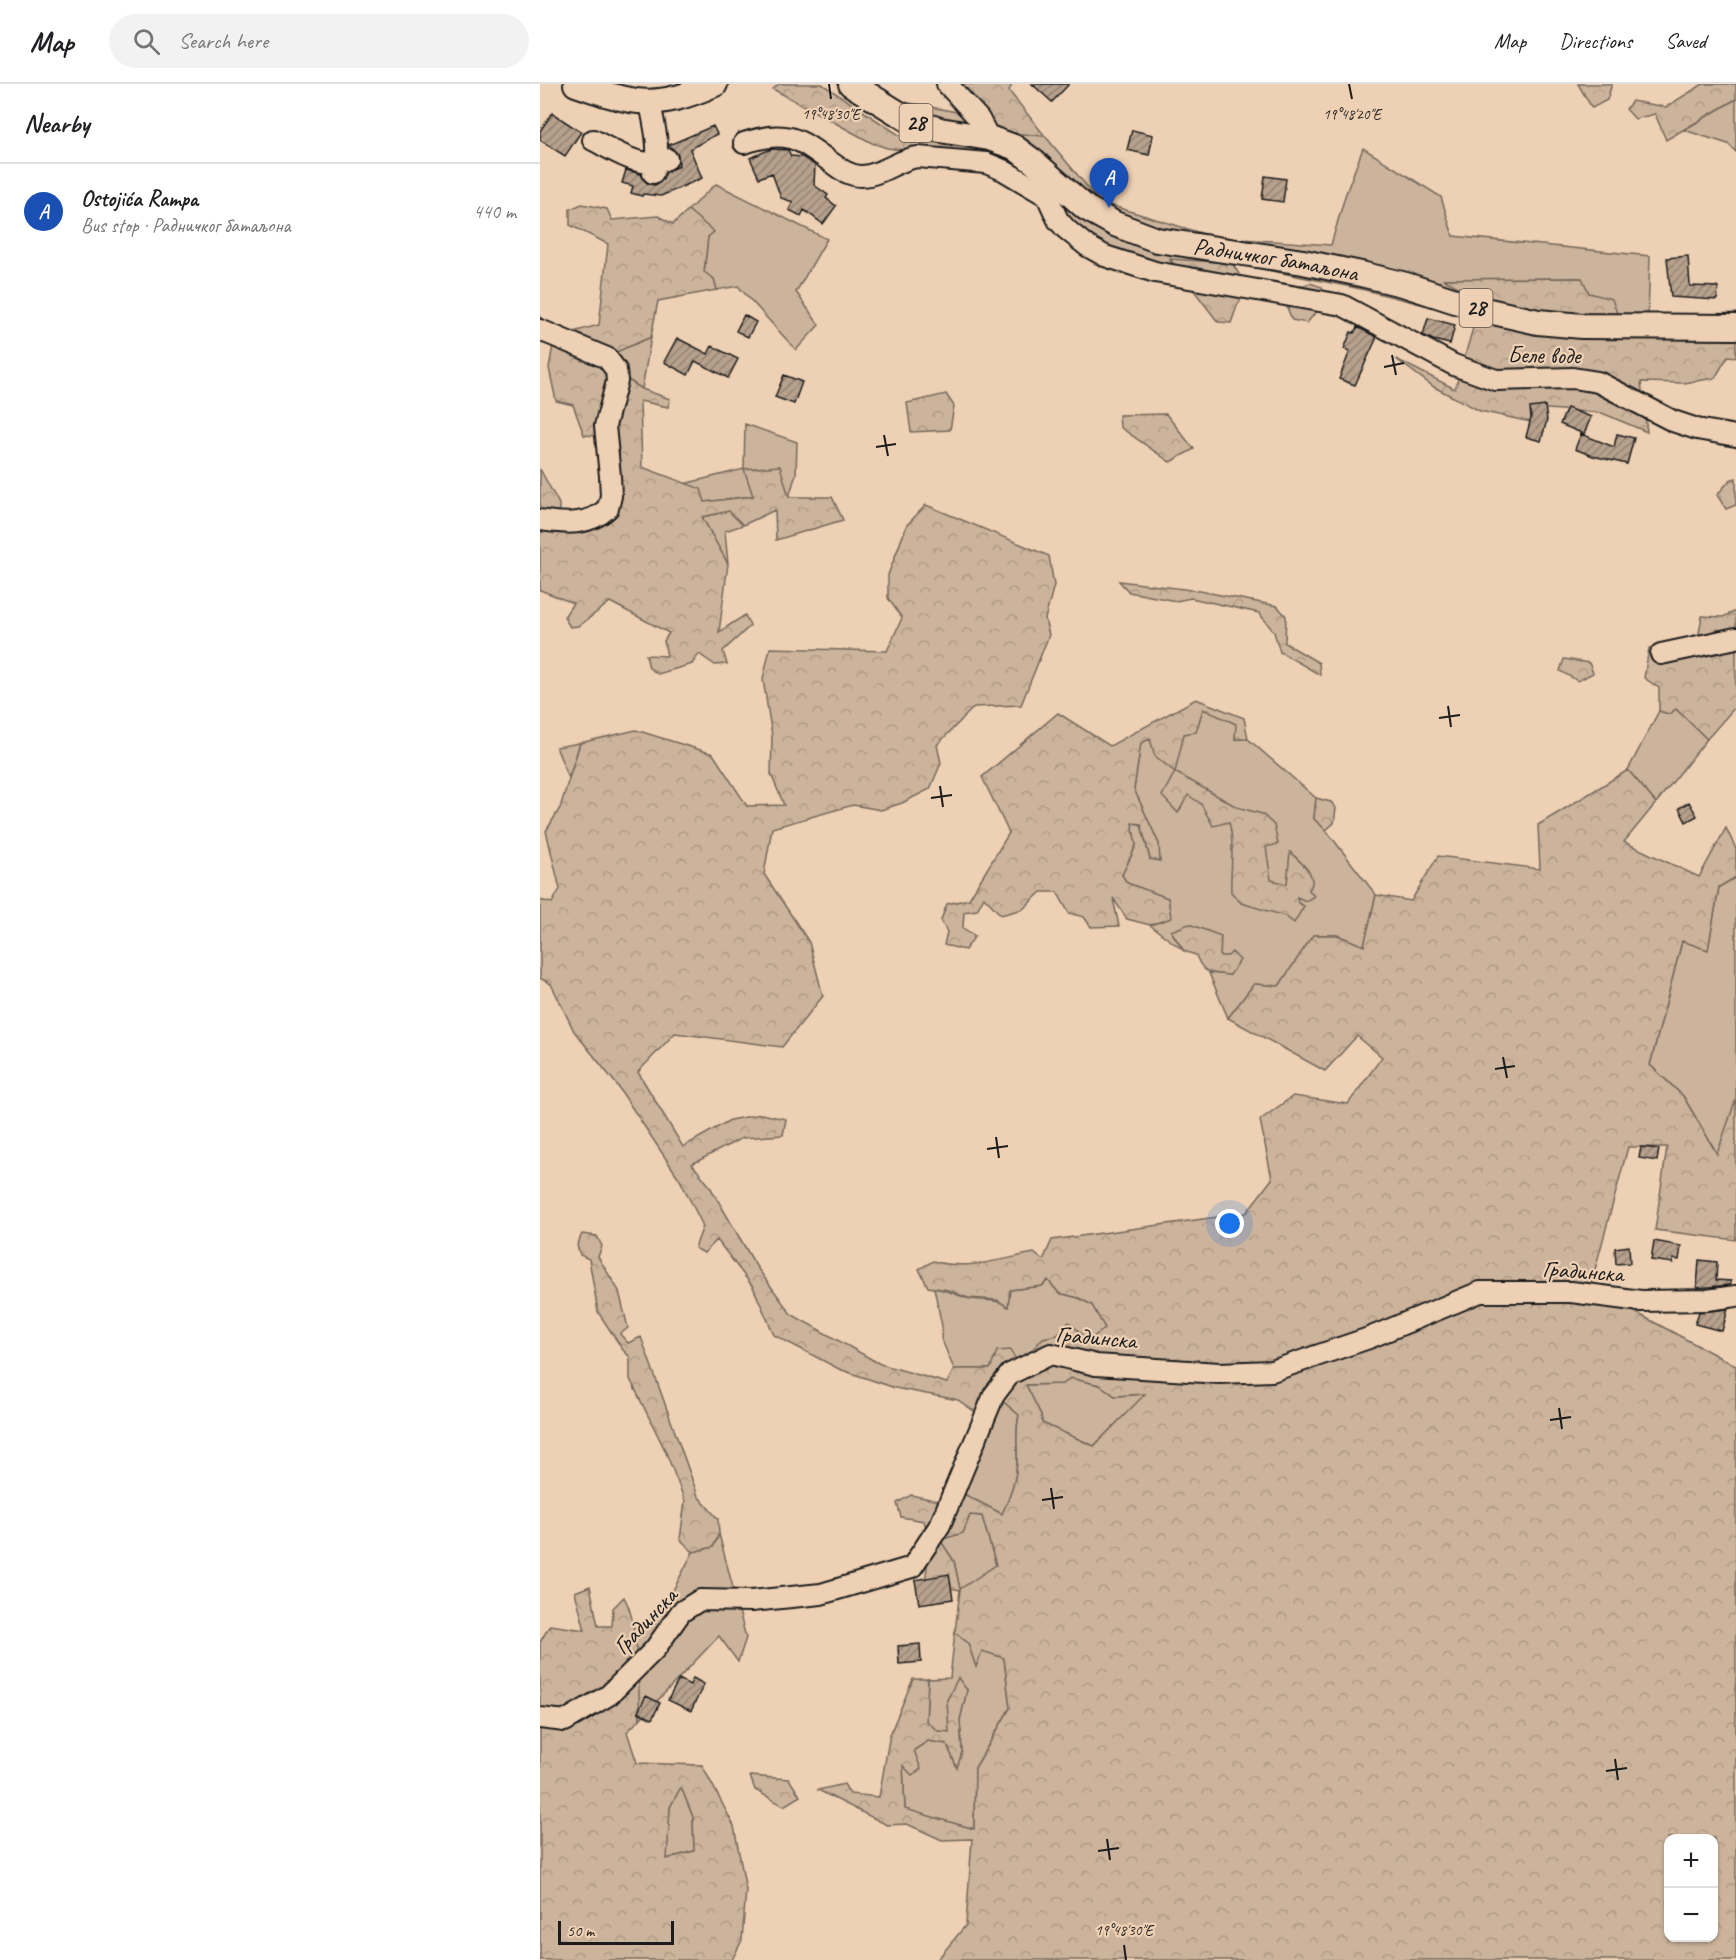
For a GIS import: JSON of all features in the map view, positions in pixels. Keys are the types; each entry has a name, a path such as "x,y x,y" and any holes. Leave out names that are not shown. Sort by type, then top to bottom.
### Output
{"main road":[{"path":"576,84 622,99 650,103 674,99 715,84"},
{"name":"Радничког батаљона","path":"851,84 909,120 940,130 989,138 1023,153 1051,189 1130,231 1157,240 1303,262 1361,274 1524,320 1582,326 1736,327"}],"street":[{"path":"947,84 979,119 989,138"},
{"path":"593,140 625,156 658,167 655,127 650,103"},
{"path":"744,144 765,136 783,135 805,143 845,173 862,176 882,171 907,158 986,163 1051,189"},
{"name":"Беле воде","path":"1051,189 1058,220 1087,246 1105,255 1155,272 1342,305 1454,365 1496,380 1573,378 1598,382 1672,421 1698,429 1736,436"},
{"path":"540,330 607,358 616,370 617,381 605,426 610,486 608,508 591,520 558,523 540,519"},
{"path":"1660,654 1736,638"},
{"name":"Градинска","path":"540,1718 565,1721 609,1695 655,1649 681,1612 700,1600 751,1601 820,1594 912,1567 940,1525 994,1395 1010,1374 1051,1354 1096,1365 1219,1373 1272,1371 1369,1338 1479,1292 1571,1292 1641,1301 1707,1300 1736,1296"}],"green space":[{"path":"779,84 822,84 899,135 978,147 1002,164 887,148 872,143 773,89"},
{"path":"953,84 1012,84 1009,91 1045,136 1002,132 983,117"},
{"path":"1578,84 1612,84 1607,100 1592,108"},
{"path":"1703,84 1736,84 1736,99 1666,140 1655,114 1635,119 1626,109 1632,101 1666,107"},
{"path":"889,99 983,117 1002,132 1045,136 1100,202 1214,237 1331,245 1345,196 1363,148 1441,197 1453,236 1650,256 1648,316 1618,319 1589,293 1581,278 1445,279 1486,302 1476,318 1361,289 1232,263 1170,260 1189,284 1078,246 1042,199 1002,164 941,120"},
{"path":"1736,99 1736,152 1728,144 1684,130"},
{"path":"716,184 827,239 796,292 819,325 796,350 738,286 717,290 714,279 704,273 708,237 688,210"},
{"path":"582,204 607,209 612,220 658,216 673,224 688,210 714,232 708,237 704,272 714,279 717,290 658,301 651,337 598,360 642,389 670,399 668,407 640,401 642,467 701,489 705,502 753,496 744,469 780,466 789,497 832,497 843,520 776,540 775,510 743,525 729,511 702,517 728,564 719,632 745,615 750,626 723,651 727,664 715,665 699,654 692,664 658,674 649,668 646,655 667,656 664,641 669,633 610,602 579,626 570,627 564,617 573,603 540,590 540,469 559,504 559,514 588,512 597,505 607,491 597,436 584,435 573,405 556,401 549,368 553,345 540,337 540,317 566,334 599,325 608,244 570,225 570,209"},
{"path":"1170,259 1232,263 1248,288 1237,306 1231,323 1218,322"},
{"path":"1582,278 1589,293 1612,299 1619,319 1736,313 1736,357 1728,356 1715,378 1684,383 1641,382 1647,432 1602,413 1534,408 1531,422 1480,411 1434,387 1396,359 1455,389 1476,318 1486,302 1443,279"},
{"path":"1310,283 1322,287 1325,301 1307,323 1292,320 1281,292"},
{"path":"651,337 642,389 597,360"},
{"path":"946,394 954,406 950,430 911,432 907,403"},
{"path":"1166,414 1194,449 1170,462 1120,427 1119,415"},
{"path":"745,424 797,442 796,474 789,497 753,496 705,502 684,484 744,469"},
{"path":"1736,478 1736,505 1726,509 1717,495 1730,480"},
{"path":"926,505 1049,556 1054,585 1045,619 1049,635 1021,705 974,707 937,745 941,763 930,789 902,803 881,810 853,805 772,828 764,874 809,942 823,996 782,1047 675,1033 638,1072 683,1147 730,1120 761,1114 786,1119 783,1135 742,1138 692,1164 709,1185 756,1266 791,1314 880,1364 947,1383 954,1369 990,1369 997,1351 1010,1350 1020,1366 1035,1358 1031,1351 1043,1338 1057,1335 1069,1322 1089,1341 1105,1328 1092,1305 1079,1298 1059,1293 1048,1280 1042,1286 1010,1290 1008,1307 997,1300 968,1298 948,1290 928,1287 919,1269 933,1261 945,1264 971,1264 1034,1253 1043,1260 1052,1240 1246,1213 1272,1179 1260,1120 1293,1096 1348,1104 1382,1057 1357,1036 1325,1071 1228,1018 1254,984 1279,986 1313,935 1337,935 1364,946 1376,895 1411,901 1438,856 1540,869 1538,825 1628,770 1656,803 1624,842 1699,877 1726,828 1736,849 1736,877 1719,887 1708,950 1682,941 1650,1065 1683,1096 1717,1154 1736,1099 1736,1240 1655,1230 1667,1147 1628,1147 1590,1288 1736,1366 1736,1960 937,1960 966,1925 972,1839 942,1840 907,1824 887,1825 818,1790 844,1784 850,1794 879,1797 890,1734 913,1679 928,1679 926,1721 938,1731 949,1732 947,1700 958,1678 967,1690 960,1720 962,1752 957,1768 947,1744 928,1741 914,1750 921,1769 912,1775 903,1766 905,1809 974,1829 975,1768 1010,1708 1004,1658 982,1651 976,1667 968,1643 955,1632 960,1590 925,1583 930,1542 924,1521 901,1517 897,1503 911,1495 948,1503 958,1491 1002,1514 1015,1476 1019,1415 1000,1399 984,1418 958,1400 895,1388 839,1369 774,1335 753,1287 717,1240 704,1253 695,1248 703,1226 680,1180 617,1085 574,1031 551,984 540,978 540,900 552,903 560,889 546,831 560,808 580,743 636,730 713,754 747,806 784,805 771,774 772,736 763,679 770,648 887,651 902,618 888,598 888,575 907,525","holes":["1070,1378 1100,1385 1115,1396 1145,1394 1094,1446 1042,1423 1041,1415 1026,1385 1063,1384","970,1515 982,1516 996,1565 960,1589 954,1561 940,1540 963,1533"]},
{"path":"729,511 743,525 725,531 728,564 702,517"},
{"path":"1119,581 1200,591 1277,606 1286,616 1285,643 1319,663 1320,675 1280,652 1274,632 1259,613 1191,598 1176,601 1129,592"},
{"path":"1736,611 1736,706 1707,739 1676,709 1669,714 1659,711 1659,688 1644,678 1649,648 1674,640 1698,639 1702,616 1723,617"},
{"path":"1564,659 1589,663 1593,673 1578,681 1560,671"},
{"path":"1196,699 1244,718 1248,739 1235,739 1236,724 1203,709 1196,732 1184,734 1175,772 1155,756 1150,739 1141,743 1134,789 1159,844 1160,861 1150,859 1141,824 1132,823 1136,845 1122,875 1127,883 1168,898 1171,918 1150,925 1127,919 1113,898 1119,926 1091,927 1084,917 1069,913 1057,892 1041,892 1023,909 1001,915 984,897 977,910 964,912 963,928 975,936 965,950 944,945 947,932 941,920 947,904 969,899 1009,833 982,777 1058,713 1110,746"},
{"path":"1203,708 1237,724 1235,739 1248,739 1316,798 1314,819 1326,830 1376,895 1364,946 1337,935 1314,935 1279,986 1254,984 1228,1018 1209,973 1230,975 1228,956 1220,957 1171,931 1184,951 1150,925 1171,918 1168,898 1127,883 1122,875 1136,846 1131,823 1141,824 1150,859 1159,844 1134,789 1141,742 1196,731"},
{"path":"1676,709 1707,739 1656,803 1628,770 1659,711 1669,714"},
{"path":"580,743 569,778 556,747"},
{"path":"1175,772 1237,807 1262,814 1274,825 1278,844 1266,847 1271,880 1287,884 1290,852 1307,870 1312,880 1309,890 1314,896 1306,901 1297,897 1298,903 1304,906 1294,923 1285,916 1241,903 1231,892 1232,848 1229,822 1213,826 1201,804 1188,795 1178,813 1162,796"},
{"path":"1316,798 1331,802 1336,808 1334,823 1326,830 1314,819"},
{"path":"1736,877 1736,1099 1718,1155 1683,1096 1650,1065 1682,941 1708,949 1719,887"},
{"path":"1189,924 1221,936 1220,956 1228,956 1232,952 1240,960 1230,975 1208,972 1196,955 1184,951 1171,931"},
{"path":"582,1234 597,1236 602,1246 598,1257 619,1291 628,1328 620,1334 628,1343 641,1337 698,1496 718,1519 719,1534 713,1547 693,1552 680,1539 685,1501 665,1450 630,1379 630,1357 598,1312 589,1259 580,1255 577,1245"},
{"path":"1048,1280 1059,1293 1079,1298 1092,1305 1105,1328 1089,1341 1057,1335 1035,1358 990,1369 954,1369 941,1338 942,1326 934,1288 966,1298 992,1301 1008,1306 1009,1290 1042,1286"},
{"path":"1070,1378 1100,1385 1115,1396 1146,1394 1094,1446 1042,1423 1041,1415 1026,1385 1063,1384"},
{"path":"1000,1399 1019,1415 1015,1476 1002,1514 958,1491"},
{"path":"970,1515 982,1516 996,1565 960,1590 954,1561 940,1540 963,1533"},
{"path":"719,1534 746,1638 738,1662 719,1636 640,1719 634,1635 667,1602 693,1552 713,1547"},
{"path":"590,1586 598,1626 612,1626 613,1608 624,1597 629,1609 636,1639 640,1719 627,1732 637,1763 702,1765 734,1826 746,1890 742,1940 732,1960 540,1960 540,1642 550,1625 585,1630 575,1592","holes":["681,1787 693,1817 694,1851 667,1859 670,1807"]},
{"path":"955,1632 968,1643 976,1666 982,1650 1004,1658 1010,1708 975,1768 974,1829 905,1810 903,1764 914,1750 928,1741 947,1744 956,1766 962,1752 960,1720 967,1690 947,1700 950,1732 938,1731 926,1721 928,1679 950,1678"},
{"path":"750,1776 789,1779 800,1796 784,1806 755,1790"},
{"path":"681,1786 693,1817 694,1851 666,1859 670,1807"}],"building":[{"path":"1032,84 1069,84 1052,102"},
{"path":"552,113 581,132 565,156 540,140 540,131"},
{"path":"713,126 717,134 690,149 702,178 661,196 643,194 642,196 631,193 633,186 622,183 626,170 641,174 649,184 655,185 660,182 666,172 679,166 678,155 669,145"},
{"path":"1132,130 1153,135 1149,155 1127,150"},
{"path":"771,149 788,150 791,156 802,157 815,165 814,185 828,195 826,198 836,206 823,224 804,210 801,216 789,210 793,202 781,198 772,173 759,178 750,158"},
{"path":"1265,176 1286,179 1283,202 1262,199"},
{"path":"1688,256 1690,286 1718,287 1717,300 1671,297 1667,258"},
{"path":"744,315 756,322 748,337 736,331"},
{"path":"1428,318 1455,325 1450,344 1423,335"},
{"path":"1357,327 1377,337 1355,385 1339,379 1350,351 1344,349 1351,332 1354,333"},
{"path":"677,338 708,354 712,346 738,359 728,378 695,361 688,375 664,362"},
{"path":"784,375 802,382 794,404 775,397"},
{"path":"1545,406 1547,420 1541,441 1526,437 1531,418 1530,408"},
{"path":"1567,408 1591,417 1584,434 1560,424"},
{"path":"1581,434 1614,447 1617,434 1634,438 1627,464 1575,449"},
{"path":"1689,802 1697,816 1686,822 1679,808"},
{"path":"1641,1147 1659,1149 1657,1161 1639,1158"},
{"path":"1654,1241 1681,1246 1679,1260 1673,1259 1673,1263 1651,1260"},
{"path":"1629,1246 1630,1263 1616,1264 1615,1248"},
{"path":"1699,1260 1717,1262 1716,1280 1731,1281 1730,1285 1697,1288"},
{"path":"1728,1309 1722,1331 1695,1324 1699,1312"},
{"path":"949,1574 953,1599 919,1604 915,1580"},
{"path":"920,1644 921,1662 899,1664 898,1646"},
{"path":"693,1678 704,1684 691,1711 668,1700 679,1679 690,1685"},
{"path":"646,1696 660,1703 652,1719 638,1712"}],"place":[{"name":"Ostojića Rampa","path":"1109,208"}]}
